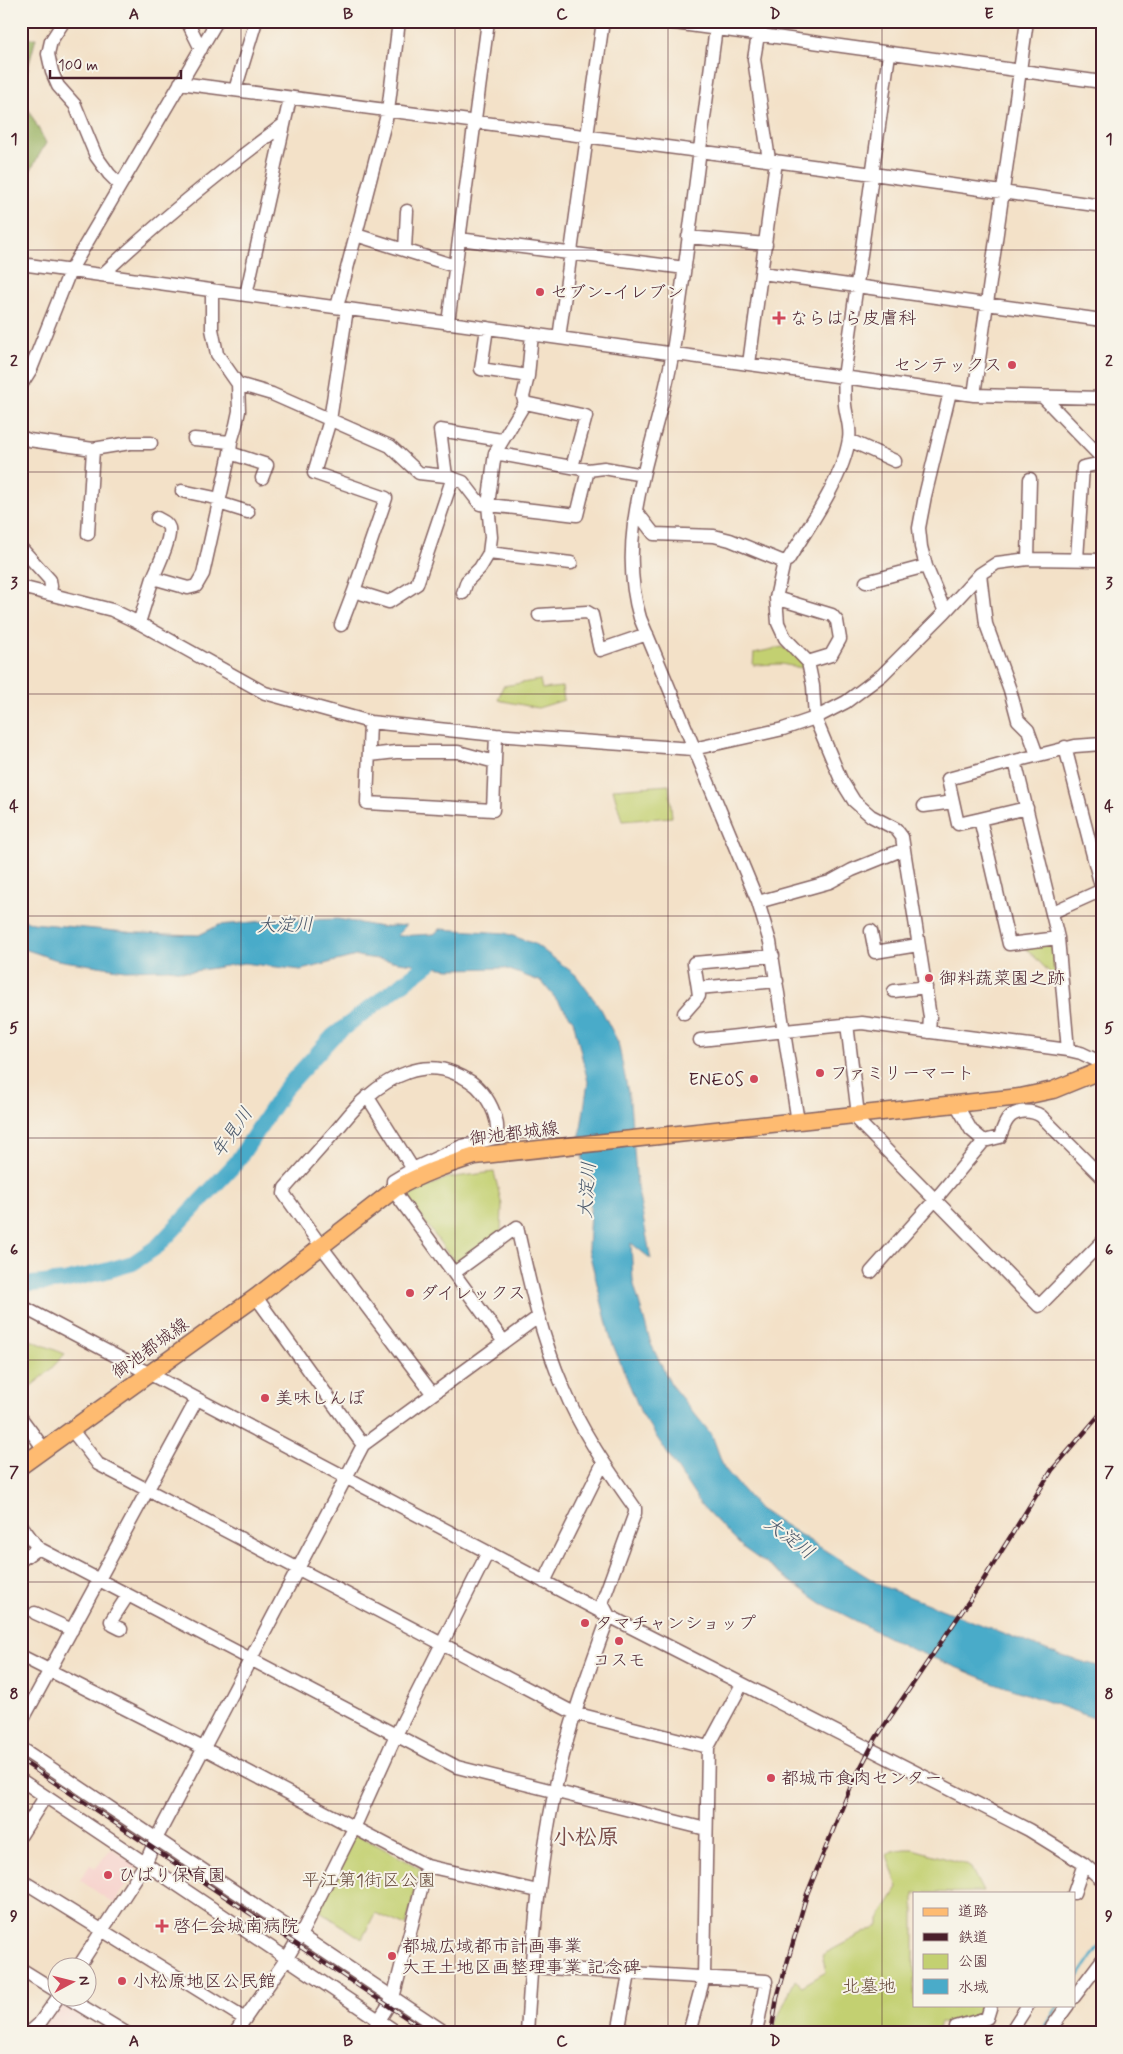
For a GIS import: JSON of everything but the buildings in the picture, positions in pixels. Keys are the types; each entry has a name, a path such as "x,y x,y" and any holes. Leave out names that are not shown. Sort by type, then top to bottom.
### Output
{"main road":[{"name":"御池都城線","path":"21,1466 256,1297 392,1190 417,1176 475,1156 1020,1097 1053,1090 1102,1070"}],"street":[{"path":"64,21 51,40 48,54 52,72 58,86 75,104 96,156 109,174 120,184"},
{"path":"187,21 201,49"},
{"path":"21,386 31,369 70,271 217,21"},
{"path":"235,90 256,21"},
{"path":"341,625 386,498 314,472 330,420 342,308 356,235 388,111 399,21"},
{"path":"448,323 488,21"},
{"path":"559,338 603,21"},
{"path":"660,21 1102,82"},
{"path":"749,364 766,244 772,160 754,59 758,35 764,21"},
{"path":"974,395 1027,21"},
{"path":"716,28 672,353 636,511 632,545 632,584 635,601 647,634 693,749 758,902 770,942 798,1122"},
{"path":"889,54 844,378 845,405 850,430 849,440 832,486 788,560 784,562 776,598 778,623 785,638 808,662 813,686 815,718 842,780 854,801 871,816 896,828 902,837 926,987 930,1017 929,1032"},
{"path":"180,83 772,160 1102,206"},
{"path":"246,294 290,98"},
{"path":"102,275 134,244 284,124"},
{"path":"405,250 407,211"},
{"path":"356,235 455,266"},
{"path":"688,237 766,244"},
{"path":"459,239 685,268"},
{"path":"21,264 974,395 1102,398"},
{"path":"762,273 1102,320"},
{"path":"154,578 188,588 196,586 203,574 231,448 238,411 238,384 217,354 212,329 212,290"},
{"path":"487,328 481,369 528,376"},
{"path":"525,403 523,397 528,376 532,334"},
{"path":"238,384 272,394 390,446 419,473 463,482 480,504 577,515 588,470"},
{"path":"946,612 926,566 919,528 950,392"},
{"path":"1044,398 1102,458"},
{"path":"463,593 467,582 480,568 489,553 491,537 488,505 495,453 501,440 525,403"},
{"path":"525,403 586,416 572,467"},
{"path":"354,590 389,602 417,584 449,478 440,430 501,440"},
{"path":"21,437 29,440 93,449 130,443 151,443"},
{"path":"194,439 231,448 267,465 262,478"},
{"path":"849,440 895,461"},
{"path":"88,534 93,449"},
{"path":"495,453 588,470 604,468 643,475"},
{"path":"1077,560 1083,467 1102,463"},
{"path":"1028,559 1030,478"},
{"path":"182,491 220,501 248,512"},
{"path":"636,511 654,534 714,536 730,540 784,562"},
{"path":"139,623 168,538 169,528 166,522 157,518"},
{"path":"21,548 50,580 52,586 50,594"},
{"path":"489,553 571,562"},
{"path":"21,586 112,610 265,693 370,722 496,736 693,749 783,729 815,718 846,702 882,675 946,612 980,574 997,563 1028,559 1102,560"},
{"path":"866,582 926,566"},
{"path":"980,574 986,624 1010,690 1018,720 1028,730 1037,755"},
{"path":"776,598 832,615 837,621 840,639 831,655 808,662"},
{"path":"540,615 587,612 592,615 600,650 647,634"},
{"path":"370,722 367,803 493,810 496,736"},
{"path":"1027,808 958,824 948,779 1065,748 1102,744"},
{"path":"1053,912 1102,890 1065,748"},
{"path":"370,755 396,752 458,752 495,762"},
{"path":"1015,761 1058,938 1068,1050"},
{"path":"924,806 953,802"},
{"path":"980,819 1009,944 1058,938"},
{"path":"758,902 830,882 852,870 904,849"},
{"path":"871,931 875,952 918,945"},
{"path":"684,1013 699,996 694,963 772,956"},
{"path":"698,988 777,981"},
{"path":"894,991 926,987"},
{"path":"700,1040 847,1024 881,1025 1068,1050 1081,1053 1102,1063"},
{"path":"847,1024 856,1116 1039,1306 1102,1242"},
{"path":"432,1393 320,1246 284,1194 285,1188 367,1096 403,1073 423,1068 443,1068 463,1076 478,1087 490,1103 496,1127 495,1138 462,1146 413,1169 393,1181 392,1190 504,1342"},
{"path":"367,1096 413,1169"},
{"path":"956,1104 971,1130 984,1141"},
{"path":"871,1272 984,1141 1000,1137 1010,1116 1027,1111 1035,1112 1102,1177"},
{"path":"454,1273 517,1227 538,1317 563,1388 602,1463 635,1508 602,1603 609,1616 574,1712 554,1791 538,1891 526,2033"},
{"path":"256,1297 363,1444"},
{"path":"26,1309 150,1372 197,1399 609,1616 1029,1830 1084,1864 1102,1880"},
{"path":"85,1956 144,1864 363,1444 538,1317"},
{"path":"21,1724 197,1399"},
{"path":"21,1418 44,1449"},
{"path":"71,1429 98,1464 442,1645 574,1712 708,1747"},
{"path":"544,1582 602,1463"},
{"path":"21,1525 38,1548 457,1767 706,1829"},
{"path":"21,1560 38,1548"},
{"path":"236,2033 301,1934 354,1828 396,1735 488,1552"},
{"path":"120,1629 112,1625 111,1621 128,1595"},
{"path":"35,1613 72,1630"},
{"path":"21,1656 205,1749 426,1866 538,1891"},
{"path":"689,2033 704,1977 708,1747 742,1684"},
{"path":"21,1748 446,2033"},
{"path":"21,1780 398,2033"},
{"path":"21,1835 45,1797"},
{"path":"1074,1892 1084,1864"},
{"path":"371,2033 393,1998 426,1866"},
{"path":"21,1880 245,2018"},
{"path":"1076,1994 1102,1960"},
{"path":"531,1967 766,1981 756,2033"},
{"path":"21,1969 48,1986"},
{"path":"618,2033 628,1974"},
{"path":"29,2033 52,2006"},
{"path":"81,2006 126,2033"},
{"path":"956,2033 956,2027 987,2018 991,2006"},
{"path":"1010,2033 1027,2006"},
{"path":"1059,2033 1052,2027 1067,2006"}],"shaded area":[{"name":"ひばり保育園","path":"111,1848 136,1866 136,1871 114,1904 80,1880 90,1865 96,1868"},
{"path":"57,2006 64,2006 108,2033 37,2033"}],"green space":[{"path":"36,38 21,94 21,39"},
{"path":"21,95 46,143 21,187"},
{"path":"782,647 800,657 807,669 781,664 753,665 754,653"},
{"path":"540,680 542,689 562,687 564,700 538,708 498,700 503,686"},
{"path":"669,785 672,817 622,821 613,789"},
{"path":"1053,944 1055,978 1023,945"},
{"path":"494,1172 502,1205 501,1233 457,1266 407,1197 447,1178"},
{"path":"21,1338 65,1354 46,1374 21,1394"},
{"name":"平江第1街区公園","path":"358,1835 420,1868 406,1926 375,1913 362,1939 317,1909 352,1837"},
{"name":"北墓地","path":"913,1849 965,1864 971,1868 983,1892 913,1892 913,2006 988,2006 983,2015 957,2024 940,2023 936,2033 774,2033 776,2021 795,1980 802,1986 826,1972 822,1955 879,1925 879,1919 898,1888 887,1855 892,1851"}],"water":[{"name":"大淀川","path":"21,918 33,923 137,933 199,935 219,925 265,921 338,919 381,927 406,925 397,936 434,934 440,929 505,933 535,944 576,975 601,1009 618,1042 630,1102 637,1186 651,1259 631,1243 633,1281 651,1344 671,1385 712,1435 724,1468 759,1509 882,1586 1062,1656 1102,1667 1102,1721 992,1682 909,1648 821,1603 742,1547 701,1505 641,1413 611,1340 588,1248 592,1175 583,1160 580,1135 588,1082 573,1020 542,982 504,968 449,969 356,956 301,970 244,963 189,972 169,969 125,970 57,960 21,948"}],"waterway":[{"name":"年見川","path":"21,1285 64,1281 102,1272 133,1263 158,1246 236,1163 284,1090 333,1036 443,953"},
{"path":"1076,1980 1102,1942"},
{"path":"1040,2033 1058,2006"}],"railway":[{"path":"771,2033 777,1998 807,1894 851,1786 876,1738 984,1579 1052,1470 1102,1412"},
{"path":"21,1760 429,2033"}],"place":[{"name":"セブン-イレブン","path":"540,292"},
{"name":"ならはら皮膚科","path":"779,318"},
{"name":"センテックス","path":"1012,365"},
{"name":"御料蔬菜園之跡","path":"929,978"},
{"name":"ファミリーマート","path":"820,1073"},
{"name":"ENEOS","path":"754,1079"},
{"name":"ダイレックス","path":"410,1293"},
{"name":"美味しんぼ","path":"265,1398"},
{"name":"タマチャンショップ","path":"585,1623"},
{"name":"コスモ","path":"619,1641"},
{"name":"都城市食肉センター","path":"771,1778"},
{"name":"ひばり保育園","path":"108,1875"},
{"name":"啓仁会城南病院","path":"162,1926"},
{"name":"都城広域都市計画事業 大王土地区画整理事業 記念碑","path":"392,1956"},
{"name":"小松原地区公民館","path":"122,1981"}],"district":[{"name":"小松原","path":"586,1836"}]}
